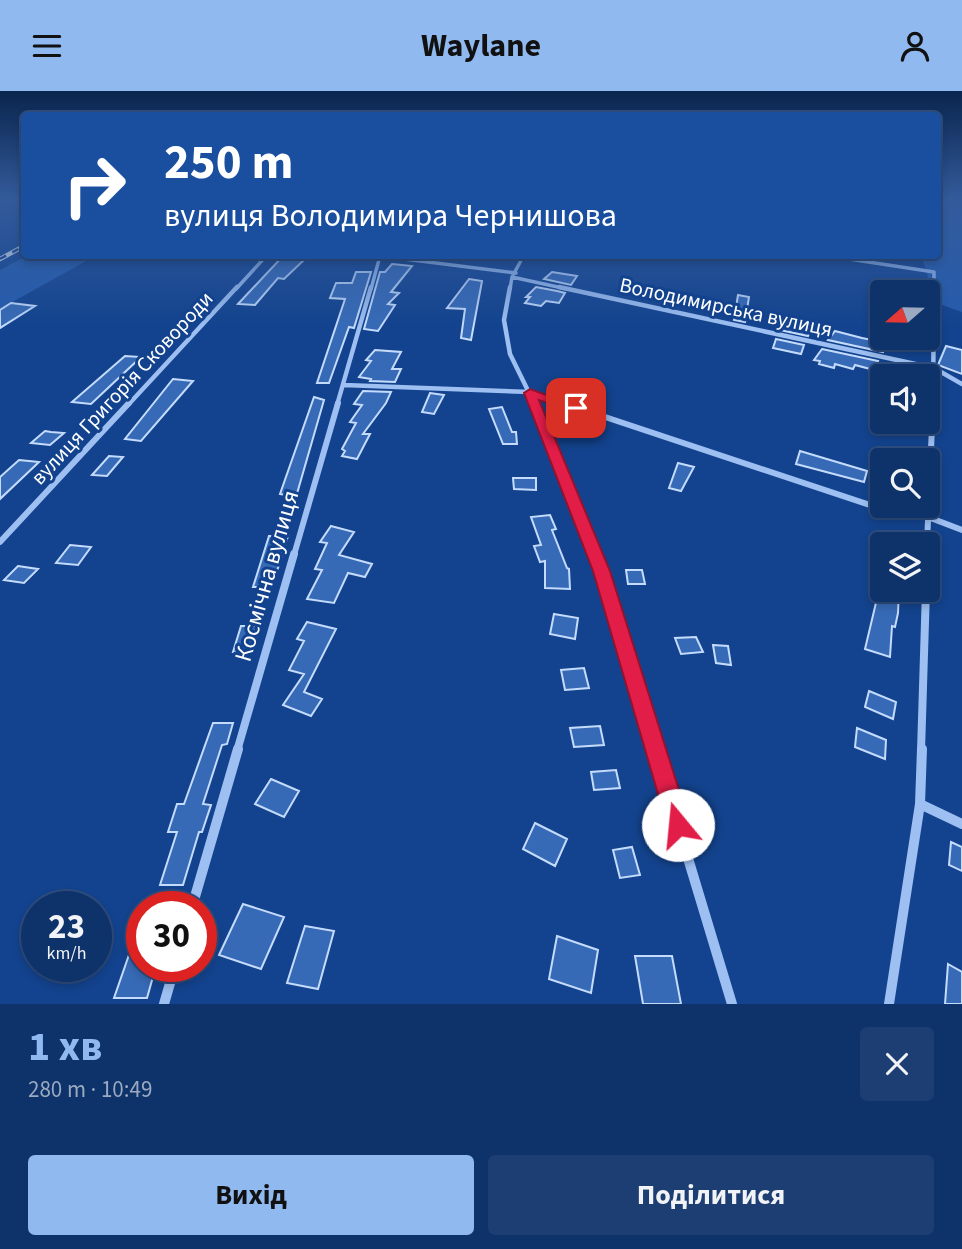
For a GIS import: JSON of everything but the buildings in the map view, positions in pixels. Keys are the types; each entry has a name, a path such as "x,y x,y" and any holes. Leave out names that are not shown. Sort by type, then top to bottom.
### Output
{"street":[{"name":"вулиця Григорія Сковороди","path":"0,541 263,259"},
{"name":"Космічна вулиця","path":"197,891 379,259"},
{"name":"Володимирська вулиця","path":"401,259 514,275 916,364"},
{"path":"522,259 514,275 504,320 510,354 530,393 601,571 732,1004"},
{"path":"849,259 934,272 934,364"},
{"name":"Володимирська вулиця","path":"940,371 962,384"},
{"path":"344,385 530,393 870,505"},
{"path":"931,518 962,530"},
{"path":"889,1004 920,804 926,602"},
{"path":"920,804 962,824"},
{"path":"164,1004 170,982"}],"shaded area":[{"path":"941,242 962,242 962,312 940,304 940,280 928,280 922,259 941,259"},
{"path":"21,259 90,259 0,309 0,270"}],"railway":[{"path":"0,259 21,248"}],"route":[{"path":"576,408 530,393 601,571 678,825"}]}
